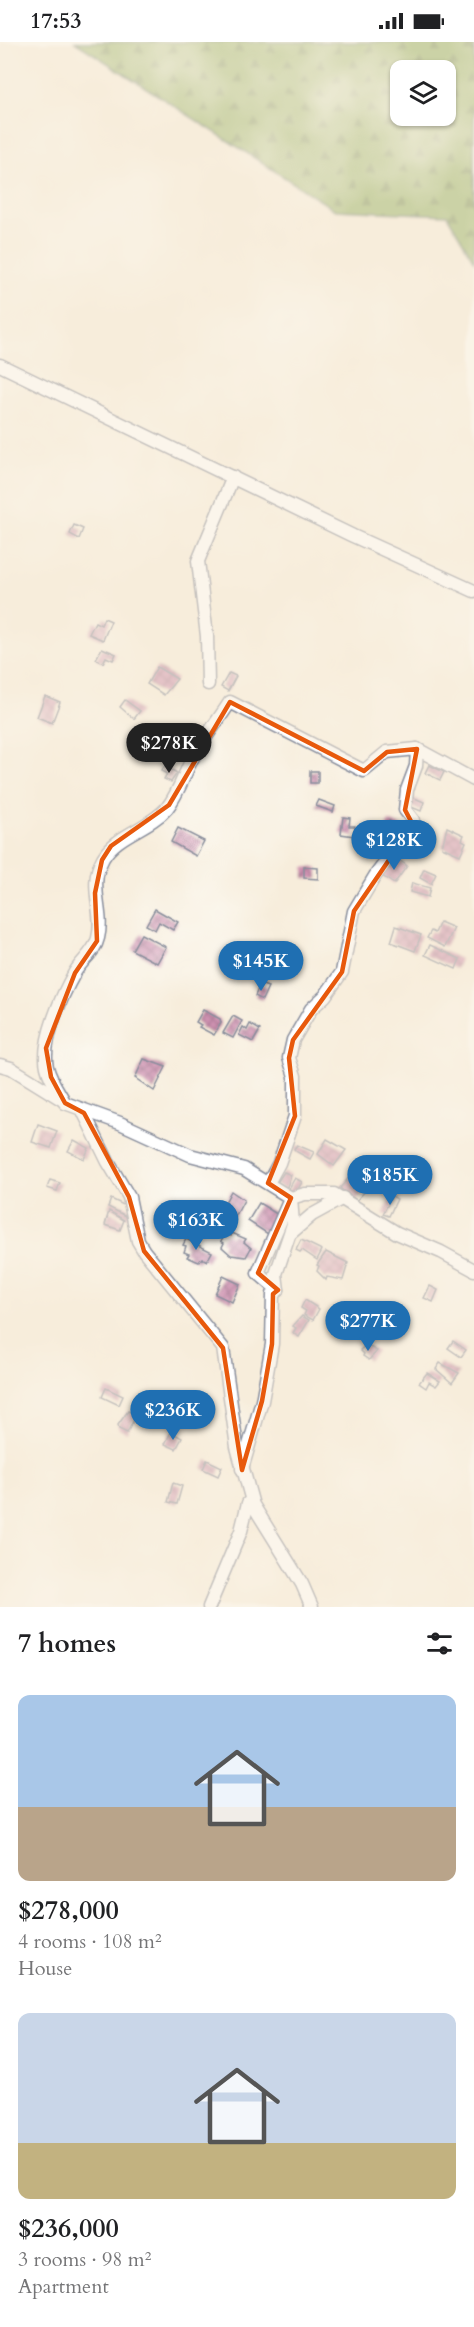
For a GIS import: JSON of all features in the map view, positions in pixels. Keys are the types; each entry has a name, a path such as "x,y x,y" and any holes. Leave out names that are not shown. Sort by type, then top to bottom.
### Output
{"street":[{"path":"0,365 474,591"},
{"path":"208,684 207,636 198,561 233,477"},
{"path":"64,1101 46,1066 46,1048 50,1029 75,973 98,941 99,924 94,893 97,872 111,846 162,814 193,759 231,702 364,771 387,752 417,749 474,780"},
{"path":"268,1183 279,1163 295,1116 295,1076 289,1058 293,1040 311,1010 325,996 342,972 354,911 375,876 413,825 413,820 405,810 407,790 416,766 417,749"},
{"path":"0,1065 11,1068 84,1113 120,1124 190,1155 234,1164 291,1198 327,1193 343,1198 397,1233 441,1252 474,1270"},
{"path":"84,1113 108,1162 129,1197 138,1241 223,1348 242,1470 253,1505 302,1584 312,1607"},
{"path":"278,1290 276,1274 291,1233 294,1216 291,1198"},
{"path":"278,1290 258,1273 291,1198"},
{"path":"291,1233 321,1208 343,1198"},
{"path":"242,1470 262,1401 272,1344 273,1294 278,1290"},
{"path":"209,1607 241,1531 248,1503"}],"highlighted area":[{"path":"230,702 364,771 387,752 417,749 405,810 413,825 354,911 342,972 293,1040 289,1058 295,1116 268,1183 291,1198 258,1273 278,1290 273,1294 272,1344 262,1401 242,1470 223,1348 144,1251 129,1197 84,1113 65,1103 51,1077 46,1048 75,973 97,941 95,893 102,860 111,846 169,805"}],"green space":[{"path":"75,42 474,42 474,261 447,215 335,210"}],"building":[{"path":"74,525 83,529 79,539 70,534"},
{"path":"104,618 111,621 103,640 89,634 95,622 101,625"},
{"path":"102,648 116,654 113,660 106,657 103,663 96,659"},
{"path":"157,667 177,679 164,695 147,684"},
{"path":"229,673 236,676 228,691 221,687"},
{"path":"45,696 60,702 52,723 37,717"},
{"path":"125,700 140,711 134,719 120,707"},
{"path":"429,765 444,772 440,780 425,773"},
{"path":"165,766 177,773 171,782 164,779 167,774 161,771"},
{"path":"310,771 318,771 318,783 310,783"},
{"path":"412,797 424,802 421,811 409,806"},
{"path":"319,800 335,806 333,812 316,806"},
{"path":"343,817 350,818 349,826 355,826 354,836 341,834"},
{"path":"389,821 403,827 392,854 382,849 393,830 386,827"},
{"path":"447,827 464,835 462,840 466,842 460,855 442,847"},
{"path":"178,828 204,841 196,856 171,842"},
{"path":"395,857 407,866 394,884 381,875"},
{"path":"304,867 318,868 318,879 304,878"},
{"path":"424,869 436,874 431,884 420,878"},
{"path":"412,883 430,888 428,897 410,892"},
{"path":"155,909 178,922 173,930 159,922 155,930 146,925"},
{"path":"440,922 454,928 445,947 427,938 431,931 435,933"},
{"path":"396,926 421,935 415,951 391,942"},
{"path":"141,934 166,947 157,963 132,950"},
{"path":"430,945 460,959 456,969 425,955"},
{"path":"260,984 268,987 262,1000 255,996"},
{"path":"203,1010 220,1019 221,1023 214,1035 199,1027 201,1025 196,1022"},
{"path":"233,1016 242,1021 233,1038 223,1033"},
{"path":"250,1024 260,1030 253,1042 239,1035 243,1027 247,1030"},
{"path":"144,1059 166,1067 154,1091 135,1078"},
{"path":"38,1124 57,1131 51,1148 32,1142"},
{"path":"327,1139 346,1150 334,1166 318,1154"},
{"path":"74,1140 89,1148 84,1159 68,1151"},
{"path":"297,1145 314,1152 310,1159 294,1149"},
{"path":"398,1171 405,1175 396,1191 389,1187"},
{"path":"284,1172 291,1175 286,1190 276,1184"},
{"path":"353,1173 369,1187 355,1202 340,1188"},
{"path":"295,1178 302,1182 294,1196 287,1192"},
{"path":"50,1180 60,1183 57,1191 47,1188"},
{"path":"231,1191 244,1200 235,1217 221,1210"},
{"path":"392,1196 397,1199 389,1216 383,1214"},
{"path":"111,1199 134,1210 130,1218 108,1207"},
{"path":"259,1203 280,1216 268,1234 248,1221"},
{"path":"109,1211 124,1220 120,1230 105,1225"},
{"path":"212,1212 231,1222 227,1230 209,1219"},
{"path":"225,1233 231,1236 232,1233 246,1239 244,1242 251,1248 246,1257 231,1255 222,1247 224,1243 221,1241"},
{"path":"186,1239 212,1252 207,1261 202,1258 199,1262 187,1257 189,1254 184,1252 186,1246 183,1245"},
{"path":"301,1240 322,1250 317,1260 302,1250 300,1252 296,1250"},
{"path":"326,1252 348,1263 343,1280 327,1277 326,1280 317,1271 319,1266 317,1265"},
{"path":"223,1276 240,1284 232,1302 215,1294"},
{"path":"430,1286 438,1290 433,1302 424,1298"},
{"path":"305,1300 319,1309 313,1320 304,1315 306,1311 301,1308"},
{"path":"302,1316 309,1320 299,1337 293,1333 296,1328 293,1326"},
{"path":"453,1341 466,1350 461,1357 448,1348"},
{"path":"366,1345 377,1351 369,1360 360,1350"},
{"path":"440,1363 459,1373 452,1383 436,1369"},
{"path":"427,1373 440,1381 436,1386 429,1382 426,1388 419,1383"},
{"path":"106,1388 123,1396 119,1405 102,1397"},
{"path":"128,1411 136,1415 127,1433 119,1429 118,1425"},
{"path":"171,1432 182,1438 176,1449 165,1444"},
{"path":"207,1460 222,1467 218,1476 203,1469"},
{"path":"173,1483 182,1486 177,1504 168,1502"}]}
